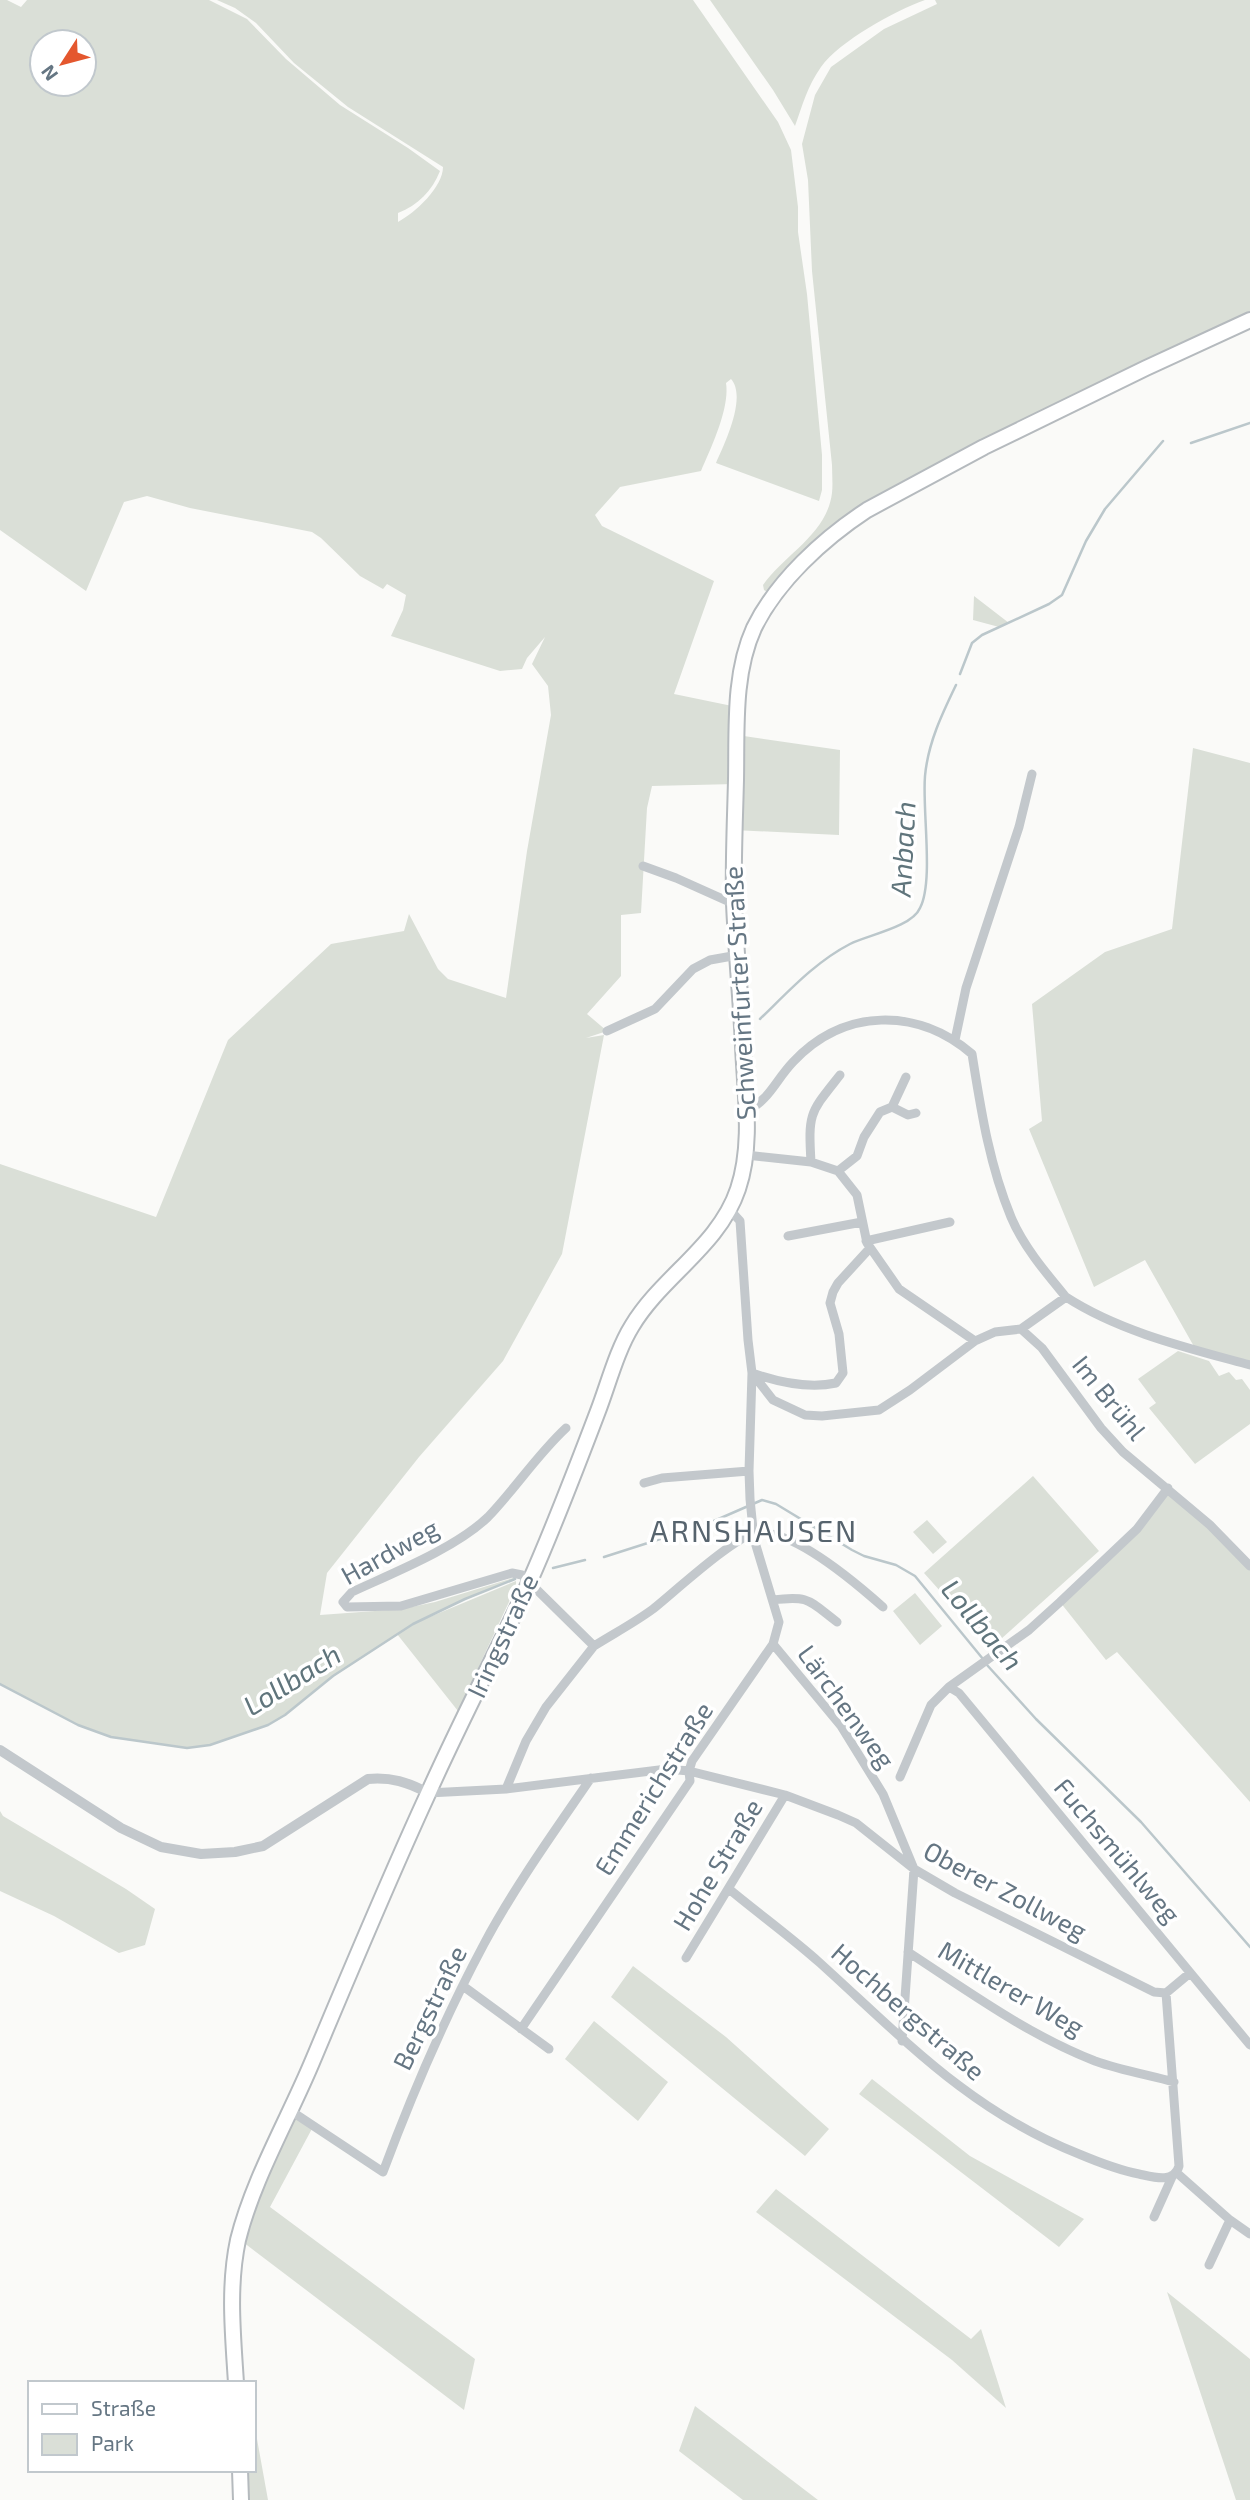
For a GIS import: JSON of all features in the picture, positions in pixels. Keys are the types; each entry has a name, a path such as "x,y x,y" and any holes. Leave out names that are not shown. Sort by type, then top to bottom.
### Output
{"main road":[{"name":"Schweinfurter Straße","path":"746,1155 734,904 733,830 737,707 744,658 754,629 771,600 818,548 848,522 888,497 1146,368 1250,320"},
{"name":"Iringstraße","path":"236,2381 231,2281 253,2193 428,1793 529,1581 568,1490 630,1327 654,1297 696,1254 730,1210 740,1184 746,1155"},
{"path":"240,2472 241,2500"}],"street":[{"path":"956,1040 965,988 1019,827 1032,774"},
{"path":"643,866 734,904"},
{"path":"607,1031 654,1009 693,969 710,960 738,955"},
{"path":"746,1112 760,1104 794,1061 823,1039 842,1029 863,1022 911,1021 956,1040 972,1054 986,1143 1011,1218 1041,1266 1066,1297 1093,1314 1196,1350 1250,1365"},
{"path":"811,1162 811,1115 840,1075"},
{"path":"838,1171 857,1156 864,1136 880,1112 892,1107 906,1077"},
{"path":"892,1107 908,1115 916,1113"},
{"path":"746,1155 811,1162 838,1171 857,1195 868,1245 899,1289 975,1340"},
{"path":"730,1210 740,1221 752,1373 748,1471 751,1510 754,1532 779,1622 774,1644"},
{"path":"789,1236 862,1222"},
{"path":"752,1373 776,1382 827,1385 836,1383 843,1373 839,1334 830,1303 832,1292 838,1283 868,1245 950,1222"},
{"path":"752,1373 773,1400 805,1415 861,1413 885,1407 975,1340 995,1332 1021,1329 1066,1297"},
{"name":"Im Brühl","path":"1021,1329 1042,1349 1101,1428 1124,1452 1210,1525 1250,1566"},
{"name":"Hardweg","path":"529,1581 522,1575 512,1573 401,1606 347,1608 343,1602 352,1592 448,1545 486,1519 552,1440 566,1428"},
{"path":"643,1483 662,1478 748,1471"},
{"path":"900,1777 931,1705 948,1687 1029,1630 1060,1602 1137,1529 1168,1488"},
{"path":"506,1788 526,1741 547,1707 594,1646 651,1611 729,1547 754,1532 775,1534 800,1545 825,1560 883,1607"},
{"path":"529,1581 594,1646"},
{"path":"773,1600 805,1598 837,1622"},
{"name":"Emmerichstraße","path":"521,2029 690,1781 692,1761 774,1644"},
{"name":"Lärchenweg","path":"774,1644 841,1726 883,1794 914,1869 902,2040"},
{"name":"Fuchsmühlweg","path":"948,1687 959,1693 1250,2045"},
{"path":"0,1751 121,1828 161,1847 201,1854 235,1853 264,1846 368,1779 388,1777 412,1784 428,1793"},
{"name":"Oberer Zollweg","path":"428,1793 506,1788 667,1769 689,1771 785,1795 856,1823 914,1869 955,1893 1154,1992 1166,1993"},
{"name":"Bergstraße","path":"291,2110 383,2172 416,2083 485,1942 591,1778"},
{"name":"Hohe Straße","path":"686,1958 785,1795"},
{"name":"Hochbergstraße","path":"729,1889 818,1961 902,2040 975,2099 1049,2142 1122,2171 1158,2178 1175,2175"},
{"name":"Mittlerer Weg","path":"908,1952 1056,2044 1097,2062 1174,2082"},
{"path":"1154,2217 1180,2166 1166,1993 1190,1973"},
{"path":"463,1986 549,2049"},
{"path":"1175,2175 1250,2234"},
{"path":"1209,2265 1230,2220"}],"green space":[{"path":"0,0 7,0 21,7 27,0 209,0 247,19 286,59 340,105 440,171 423,196 398,213 398,222 427,199 442,175 443,167 348,107 294,63 256,23 235,8 217,0 693,0 778,122 791,150 822,455 822,490 819,501 716,463 736,408 737,397 731,379 726,383 722,416 701,471 620,487 595,515 602,526 714,581 674,694 737,707 737,735 840,750 839,835 733,830 735,784 652,786 647,808 641,913 621,915 621,976 587,1014 607,1031 586,1038 604,1035 562,1254 503,1361 419,1457 327,1573 320,1615 402,1609 515,1579 420,1621 516,1581 516,1587 458,1711 397,1634 333,1676 285,1715 268,1725 210,1745 187,1748 111,1737 78,1725 0,1684 0,1164 156,1217 228,1040 331,944 404,931 409,914 438,969 448,979 506,998 527,851 551,715 548,686 532,664 545,637 527,658 522,669 500,671 391,636 403,610 406,595 387,584 383,589 360,576 312,532 190,508 147,496 124,502 86,591 0,530"},
{"path":"710,0 925,0 868,28 830,57 812,81 795,126"},
{"path":"935,0 1250,0 1250,311 899,483 846,518 767,592 763,585 814,532 829,507 832,493 832,465 812,271 808,180 802,144 815,95 831,67 884,29 937,4"},
{"path":"974,596 1009,623 999,627 973,620"},
{"path":"1193,748 1250,763 1250,1365 1196,1350 1145,1260 1094,1287 1029,1129 1042,1121 1032,1004 1105,952 1172,929"},
{"path":"1178,1351 1209,1361 1219,1376 1229,1372 1236,1380 1242,1379 1250,1390 1250,1424 1195,1464 1149,1408 1156,1403 1138,1379"},
{"path":"1033,1476 1099,1551 991,1648 924,1573"},
{"path":"1168,1488 1250,1566 1250,1802 1117,1652 1106,1660 1060,1602 1114,1549"},
{"path":"927,1520 947,1542 933,1554 913,1532"},
{"path":"915,1593 942,1626 920,1645 893,1611"},
{"path":"0,1811 3,1816 155,1909 145,1945 119,1953 54,1916 0,1891"},
{"path":"633,1966 726,2037 829,2129 805,2156 611,1997"},
{"path":"594,2021 668,2082 638,2121 565,2059"},
{"path":"872,2079 970,2156 1084,2219 1059,2247 859,2094"},
{"path":"291,2111 314,2125 270,2207 475,2359 464,2410 239,2239"},
{"path":"776,2189 971,2339 981,2329 1006,2408 952,2360 756,2212"},
{"path":"1167,2292 1250,2359 1250,2500 1236,2500"},
{"path":"695,2406 818,2500 743,2500 679,2451"},
{"path":"256,2426 268,2500 241,2500 240,2472 256,2472"}],"waterway":[{"name":"Anbach","path":"1191,443 1250,423"},
{"name":"Anbach","path":"960,674 972,643 982,635 1049,604 1062,595 1086,541 1105,509 1163,441"},
{"name":"Anbach","path":"760,1019 802,978 837,951 899,925 915,915 920,908 926,881 925,776 936,729 956,685"},
{"name":"Lollbach","path":"604,1557 707,1524 762,1500 776,1504 864,1556 896,1565 915,1576 983,1659"},
{"name":"Lollbach","path":"553,1568 585,1560"},
{"name":"Lollbach","path":"0,1684 78,1725 111,1737 187,1748 210,1745 268,1725 285,1715 333,1676 413,1624 515,1579"},
{"name":"Lollbach","path":"987,1665 1036,1719 1141,1822 1250,1947"}],"district":[{"name":"ARNSHAUSEN","path":"754,1532"}]}
